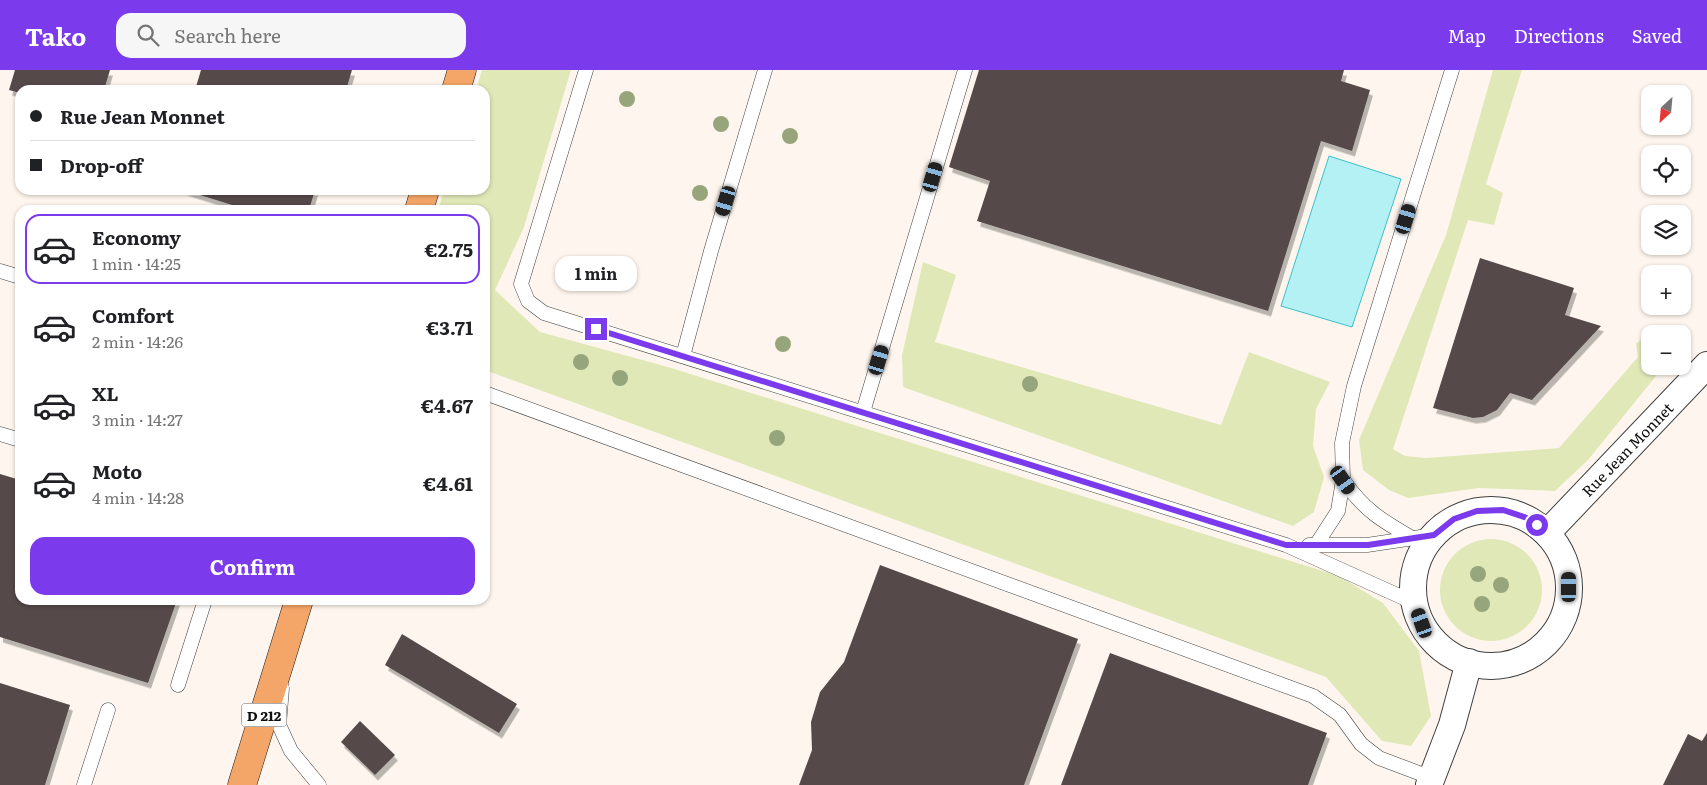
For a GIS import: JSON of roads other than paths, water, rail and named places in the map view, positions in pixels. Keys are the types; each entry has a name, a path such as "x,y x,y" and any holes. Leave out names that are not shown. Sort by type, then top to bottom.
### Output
{"main road":[{"path":"458,85 462,70"},
{"name":"D 212","path":"242,785 298,605"}],"street":[{"name":"Rue Jean Monnet","path":"1547,533 1707,365"},
{"path":"1503,510 1527,518 1547,533 1562,552 1569,575 1569,599 1562,621 1550,640 1533,654 1505,664 1490,666 1468,662 1450,654 1434,640 1422,623 1415,603 1413,585 1416,567 1423,550 1423,536 1454,519 1477,511 1503,510"},
{"path":"1430,782 1452,725 1468,662"}],"lane":[{"path":"586,70 520,284 528,301 544,313 1286,545 1415,603"},
{"path":"684,356 711,251 765,70"},
{"path":"863,412 965,70"},
{"path":"1316,545 1338,511 1343,480 1342,443 1354,386 1452,70"},
{"path":"0,271 15,276"},
{"path":"490,395 1313,696 1340,715 1361,744 1379,758 1430,782"},
{"path":"0,434 15,438"},
{"path":"1343,480 1357,501 1376,516 1423,536"},
{"path":"1286,545 1368,545 1423,536"},
{"path":"178,685 203,605"},
{"path":"286,645 279,725 291,751 319,785"},
{"path":"84,785 108,710"}],"water":[{"path":"1329,156 1401,179 1352,327 1281,306"}]}
